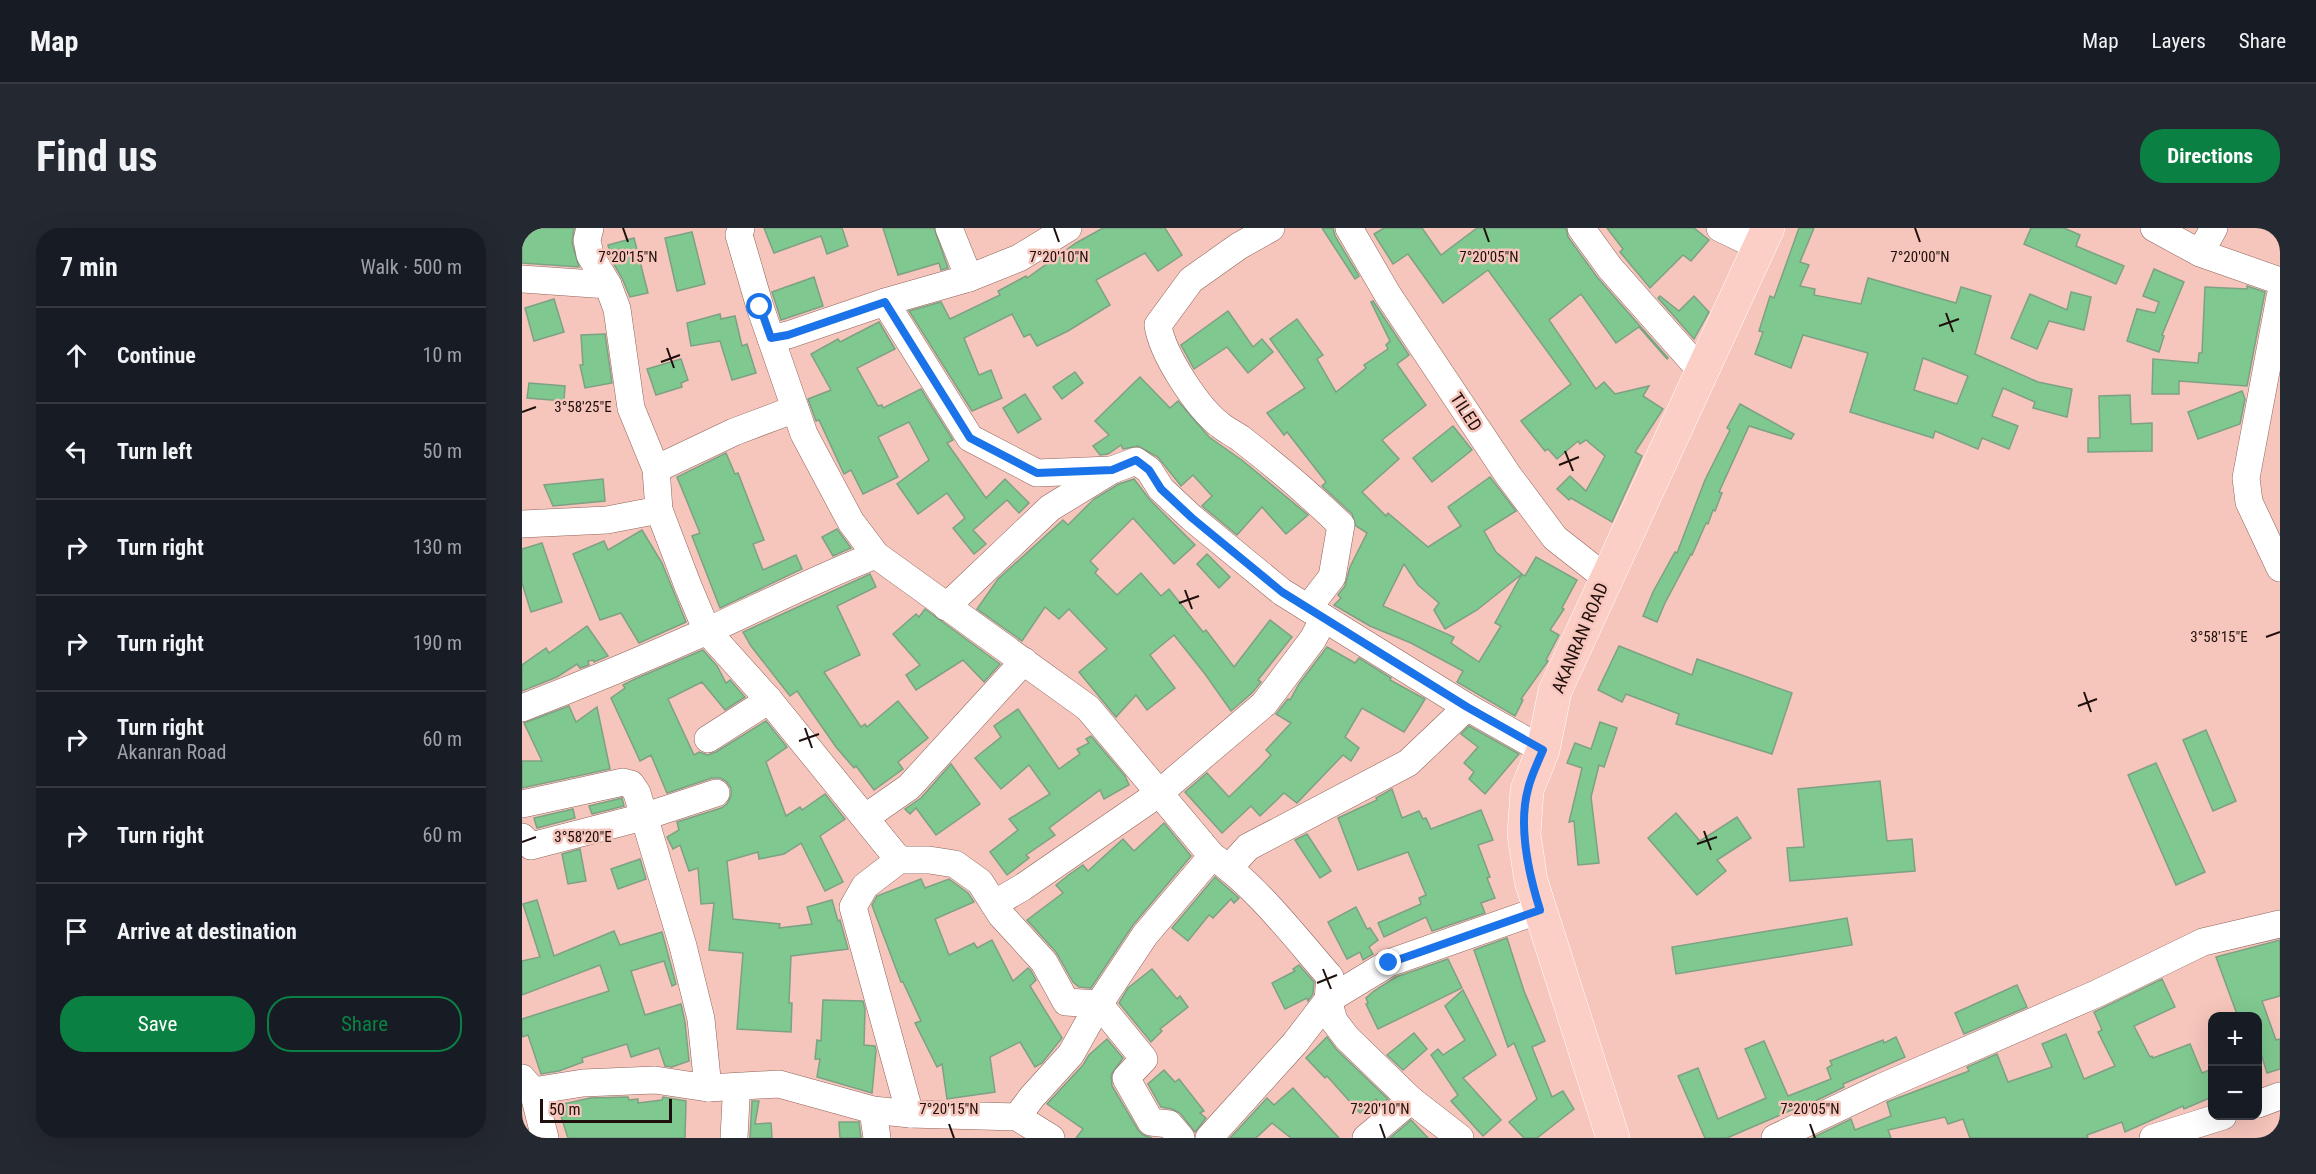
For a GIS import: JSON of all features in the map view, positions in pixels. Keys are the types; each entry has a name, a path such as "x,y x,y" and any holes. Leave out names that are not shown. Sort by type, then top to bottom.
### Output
{"main road":[{"name":"AKANRAN ROAD","path":"1613,1138 1531,881 1524,835 1527,790 1543,750 1555,691 1764,237"}],"street":[{"path":"590,228 587,240 590,255 608,285 618,309 631,408 656,469 660,510 687,586 707,631 769,700 899,860"},
{"path":"949,228 969,278"},
{"path":"771,338 788,335 885,302 969,278 1019,258 1068,228"},
{"path":"994,904 1023,887 1158,794 1264,704 1313,639 1316,613 1332,577 1341,525 1316,501 1220,425 1205,410 1160,341 1158,325 1191,280 1239,246 1271,228"},
{"name":"TILED","path":"1349,228 1388,295 1508,475 1555,538 1606,578"},
{"path":"1581,228 1610,268 1702,372"},
{"path":"1720,228 1764,237"},
{"path":"2154,228 2200,253 2280,281"},
{"path":"2200,253 2214,228"},
{"path":"737,230 804,434 851,522 876,555 1088,708 1158,794 1330,976 1328,1000 1334,1021 1347,1038 1411,1100 1460,1138"},
{"path":"522,279 608,285"},
{"path":"2280,297 2246,478 2249,502 2280,568"},
{"path":"885,302 970,438 1037,473 1112,470"},
{"path":"656,469 734,432 795,409"},
{"path":"946,607 1050,508 1112,470 1136,460 1149,470 1161,489 1192,518 1282,592 1467,707 1543,750"},
{"path":"522,524 607,520 660,510"},
{"path":"522,708 605,676 707,631 823,575 876,555"},
{"path":"866,817 909,788 1024,660"},
{"path":"708,739 769,700"},
{"path":"1017,1118 1032,1097 1071,1054 1099,1004 1145,935 1220,862 1408,763 1467,707"},
{"path":"522,804 623,782 631,783 637,793 683,946 721,1087 736,1099 734,1138"},
{"path":"522,837 531,846 643,817 716,793"},
{"path":"910,1114 853,907 865,886 899,860 929,860 955,864 980,882 1001,915 1044,962 1066,1002 1099,1004 1144,1059 1126,1078 1151,1122 1169,1124 1181,1138"},
{"path":"1209,1138 1295,1044 1328,1000 1389,963 1540,910"},
{"path":"1775,1138 1882,1087 2096,994 2203,942 2280,924"},
{"path":"545,1138 527,1085 655,1080 721,1087 779,1084 873,1110 910,1114 1017,1118 1051,1138"},
{"path":"2262,1103 2280,1096"},
{"path":"1366,1138 1411,1100"},
{"path":"873,1110 877,1138"},
{"path":"2152,1138 2180,1134 2213,1120"}],"building":[{"path":"522,228 574,228 572,243 579,267 522,263"},
{"path":"764,228 842,228 848,246 827,254 821,236 774,253"},
{"path":"883,228 934,228 948,268 941,270 939,263 898,275"},
{"path":"1103,228 1165,228 1182,255 1158,271 1145,253 1096,280 1110,305 1068,331 1037,346 1030,334 1024,337 1012,314 964,338 979,375 991,370 1002,398 972,411 909,311 941,302 950,319 1000,295 998,291 1026,276 1027,278 1076,243"},
{"path":"1322,228 1333,228 1335,236 1359,276 1355,279"},
{"path":"1384,228 1422,228 1441,255 1477,228 1566,228 1568,237 1597,277 1668,358 1639,327 1616,343 1581,294 1549,320 1596,389 1604,382 1615,394 1649,386 1643,396 1663,409 1635,452 1642,456 1612,522 1571,498 1569,500 1557,489 1570,476 1586,491 1605,456 1586,440 1580,444 1578,441 1557,459 1548,449 1545,451 1521,421 1571,384 1488,270 1443,303 1408,254 1393,264 1374,234"},
{"path":"1607,228 1694,228 1709,240 1691,261 1683,255 1650,288 1620,252 1623,249"},
{"path":"1799,228 1814,228 1800,262 1809,265 1800,286 1815,289 1814,295 1861,304 1868,278 1956,303 1961,287 1991,296 1975,354 2038,382 2072,389 2067,417 2033,408 2035,402 2003,388 1992,416 2018,426 2009,449 1982,438 1978,449 1935,431 1933,438 1850,412 1868,353 1803,335 1791,368 1755,354 1763,332 1759,331 1770,296 1774,298","holes":["1923,358 1968,376 1957,404 1914,390"]},
{"path":"2031,228 2064,228 2080,235 2076,246 2124,266 2116,284 2024,244"},
{"path":"692,232 705,284 677,291 665,238"},
{"path":"634,238 648,293 630,297 612,261 608,245"},
{"path":"2154,269 2184,282 2162,335 2164,336 2159,352 2127,341 2137,309 2155,313 2159,302 2143,296"},
{"path":"814,277 823,306 781,320 772,292"},
{"path":"2247,286 2265,292 2247,386 2179,381 2179,394 2152,394 2153,359 2198,363 2199,353 2202,353 2205,287 2247,289"},
{"path":"2071,292 2091,297 2084,330 2049,321 2037,349 2011,338 2030,294 2067,310"},
{"path":"1660,296 1679,311 1694,296 1709,312 1694,339 1658,298"},
{"path":"554,299 564,332 534,341 525,308"},
{"path":"1373,301 1409,355 1397,364 1426,405 1382,440 1399,459 1362,492 1386,516 1388,513 1428,547 1461,526 1448,507 1490,477 1516,511 1484,531 1496,552 1525,576 1536,557 1577,580 1562,608 1564,609 1550,630 1559,635 1546,660 1548,661 1521,699 1523,700 1515,716 1457,682 1463,671 1411,643 1370,626 1334,605 1341,598 1338,595 1345,586 1350,567 1367,533 1356,526 1352,514 1322,486 1326,482 1287,432 1284,435 1267,413 1305,388 1270,339 1297,319 1323,355 1317,359 1336,392 1366,368 1364,365 1388,349 1386,345 1390,341 1371,302","holes":["1404,564 1418,585 1439,603 1434,610 1445,629 1477,610 1522,574 1495,623 1501,626 1479,662 1451,643 1454,637 1383,606"]},
{"path":"1228,311 1253,347 1262,339 1273,352 1248,373 1227,347 1194,369 1181,345"},
{"path":"720,314 721,319 735,316 742,346 747,344 756,373 732,380 720,341 691,346 687,323"},
{"path":"879,322 895,349 857,368 878,406 882,405 883,408 921,389 953,440 947,443 986,498 1005,479 1029,503 1019,513 1007,500 973,530 986,544 974,554 953,528 965,518 947,493 918,514 897,484 929,460 909,422 878,437 898,477 863,494 851,470 844,474 819,420 816,421 808,399 831,390 811,354 838,339 840,342"},
{"path":"605,334 612,383 585,388 580,365 583,365 581,335"},
{"path":"681,359 688,380 681,383 682,387 656,395 647,369"},
{"path":"1075,372 1083,383 1062,399 1053,387"},
{"path":"1140,377 1170,408 1178,401 1209,437 1243,461 1308,515 1286,534 1262,507 1237,535 1202,506 1212,496 1193,475 1181,486 1158,457 1138,446 1123,449 1121,445 1108,454 1100,455 1093,446 1109,435 1095,421"},
{"path":"529,383 565,386 564,401 527,398"},
{"path":"2242,391 2245,399 2240,424 2198,439 2188,412"},
{"path":"1025,394 1041,419 1018,433 1003,408"},
{"path":"2130,395 2131,424 2152,423 2152,451 2088,452 2088,438 2100,438 2099,396"},
{"path":"1740,404 1794,434 1791,439 1749,426 1719,492 1722,493 1715,511 1713,510 1708,524 1706,523 1657,622 1643,616 1653,592 1675,552 1677,553 1705,480"},
{"path":"1453,426 1472,450 1432,482 1413,458"},
{"path":"726,453 735,474 738,473 764,540 753,544 763,570 796,555 802,569 720,608 692,536 700,533 677,477"},
{"path":"603,479 605,501 553,506 544,485"},
{"path":"1134,479 1150,500 1195,545 1174,564 1133,518 1090,561 1098,569 1095,573 1117,595 1141,573 1161,596 1169,589 1203,632 1206,630 1234,667 1270,620 1292,637 1258,680 1261,682 1252,693 1231,711 1174,635 1150,655 1175,688 1147,710 1136,695 1116,717 1079,672 1107,649 1069,609 1059,619 1045,607 1022,641 977,609 998,579 1063,520 1068,525 1094,499 1119,484"},
{"path":"837,529 851,548 833,556 822,537"},
{"path":"642,530 662,563 686,622 639,643 621,613 600,620 573,554 604,541 608,550"},
{"path":"542,543 562,602 531,612 522,583 522,549"},
{"path":"1207,554 1230,577 1219,588 1197,564"},
{"path":"870,574 876,587 837,606 860,655 824,672 861,727 865,724 867,727 898,701 928,738 898,762 903,769 874,790 856,766 854,768 836,747 797,691 790,696 751,646 743,632"},
{"path":"925,609 1000,664 984,682 963,660 916,690 906,675 920,665 893,634 916,614 919,617"},
{"path":"587,626 608,656 594,662 593,660 588,661 589,665 580,668 577,664 557,677 522,691 522,665 546,648 549,653"},
{"path":"1619,646 1692,675 1697,659 1792,693 1772,754 1676,724 1679,714 1626,694 1622,702 1598,690"},
{"path":"1327,647 1355,663 1359,658 1391,678 1390,680 1425,699 1404,732 1362,708 1345,737 1359,748 1351,761 1343,755 1297,803 1284,793 1260,816 1251,806 1222,833 1185,792 1207,773 1229,797 1261,766 1271,755 1266,750 1291,723 1276,714 1288,699 1290,700"},
{"path":"703,650 717,666 726,683 730,680 745,697 725,710 702,682 668,699 694,755 699,752 708,755 716,752 766,721 787,747 766,762 786,816 800,807 802,810 825,794 845,819 820,836 843,882 825,891 801,843 784,854 759,859 758,852 727,861 733,919 780,924 779,928 812,924 807,907 832,900 838,921 840,920 848,949 791,956 789,1003 792,1003 791,1032 737,1029 743,953 709,950 714,903 701,904 698,868 689,871 680,845 673,849 667,837 679,830 677,822 727,804 731,796 731,788 726,781 712,778 667,793 651,755 640,761 611,698 625,688 623,685"},
{"path":"569,706 576,722 597,707 610,769 522,788 522,761 542,761 524,723"},
{"path":"1018,709 1059,769 1080,754 1077,749 1089,743 1086,739 1091,736 1125,776 1129,785 1104,799 1100,790 1049,828 1055,835 1026,855 1029,858 1007,875 990,852 1018,830 1009,819 1050,794 1029,765 1001,789 975,758 1001,737 994,726"},
{"path":"1600,722 1617,728 1604,767 1599,765 1591,797 1599,863 1578,865 1574,821 1569,822 1582,768 1567,763 1575,743 1591,749"},
{"path":"1469,726 1519,754 1485,794 1469,779 1474,772 1464,763 1478,747 1461,734"},
{"path":"2206,730 2236,801 2213,811 2183,740"},
{"path":"2156,763 2205,872 2176,885 2128,775"},
{"path":"951,764 980,804 936,835 916,808 910,814 905,809 921,798"},
{"path":"1880,781 1887,841 1912,839 1915,871 1790,881 1787,848 1804,847 1798,789"},
{"path":"1392,789 1402,818 1419,811 1423,819 1426,818 1431,829 1481,810 1493,840 1478,845 1495,898 1481,903 1485,913 1432,931 1426,917 1384,937 1378,923 1421,904 1419,898 1426,895 1408,852 1358,870 1338,818 1377,800 1376,798"},
{"path":"622,798 624,806 592,814 589,806"},
{"path":"573,809 575,818 537,828 534,818"},
{"path":"1676,813 1700,841 1737,817 1751,838 1717,860 1726,871 1697,895 1648,838"},
{"path":"1164,823 1191,856 1133,925 1091,988 1079,987 1073,982 1056,952 1027,920 1063,893 1056,885 1070,874 1083,865 1088,871 1123,839 1134,851"},
{"path":"1307,834 1331,871 1320,878 1295,840"},
{"path":"580,849 586,881 568,884 562,854"},
{"path":"640,859 646,879 618,889 611,869"},
{"path":"1215,877 1239,898 1234,903 1231,899 1213,918 1209,915 1188,941 1172,928"},
{"path":"921,879 925,888 949,879 968,893 974,902 935,919 949,955 974,943 977,948 992,940 1013,981 1028,968 1031,971 1036,980 1030,986 1062,1038 1042,1063 1035,1067 1020,1042 990,1057 995,1092 947,1099 942,1064 937,1067 915,1023 921,1021 901,982 872,905 877,896"},
{"path":"537,900 554,956 614,931 620,945 662,932 676,984 672,986 664,961 631,971 645,1015 681,1004 689,1061 672,1067 665,1066 659,1048 631,1057 627,1044 582,1058 583,1062 559,1071 541,1074 528,1035 522,1037 522,1019 609,991 600,965 522,995 522,961 540,957 523,904"},
{"path":"1356,907 1367,929 1370,928 1378,940 1369,947 1373,954 1363,960 1360,952 1347,959 1328,922"},
{"path":"1847,918 1852,945 1676,974 1672,947"},
{"path":"1507,938 1524,991 1545,1041 1532,1047 1552,1097 1563,1091 1574,1109 1537,1138 1524,1138 1509,1122 1537,1099 1514,1043 1508,1047 1474,950"},
{"path":"2280,940 2280,996 2262,1001 2276,1040 2280,1039 2280,1069 2267,1073 2262,1057 2262,1012 2236,1012 2216,957"},
{"path":"1448,959 1462,988 1378,1029 1366,1004 1368,1003 1366,998 1396,977"},
{"path":"1299,965 1314,982 1313,994 1308,1001 1307,998 1285,1009 1272,983 1295,971 1293,969"},
{"path":"1152,969 1177,999 1180,996 1188,1007 1160,1029 1162,1031 1151,1042 1119,1003 1128,988"},
{"path":"2162,979 2175,1007 2134,1026 2150,1057 2153,1058 2190,1044 2202,1073 2208,1071 2208,1099 2184,1109 2183,1106 2125,1132 2122,1122 2087,1135 2088,1138 1970,1138 1963,1119 1948,1124 1945,1117 1888,1130 1891,1138 1812,1138 1851,1119 1855,1130 1891,1116 1887,1102 1969,1071 1967,1067 1997,1054 2008,1082 2052,1067 2042,1044 2066,1034 2084,1079 2115,1066 2098,1032 2102,1030 2094,1012"},
{"path":"2017,985 2027,1007 1964,1034 1955,1013"},
{"path":"1463,990 1496,1055 1463,1078 1501,1120 1483,1136 1451,1101 1458,1095 1431,1055 1438,1049 1443,1055 1465,1040 1445,1006"},
{"path":"823,1000 863,1001 865,1009 864,1045 875,1046 876,1051 872,1093 817,1077 820,1059 815,1059 817,1040 821,1041"},
{"path":"1414,1033 1427,1049 1403,1070 1387,1055"},
{"path":"1327,1037 1336,1049 1388,1099 1381,1104 1376,1099 1360,1113 1327,1076 1325,1078 1306,1058"},
{"path":"1896,1037 1905,1057 1843,1084 1844,1087 1809,1104 1727,1138 1705,1138 1678,1076 1698,1068 1718,1119 1766,1098 1745,1049 1764,1041 1788,1096 1831,1079 1827,1068 1832,1065 1830,1061"},
{"path":"1107,1039 1123,1058 1111,1075 1112,1086 1138,1130 1143,1135 1152,1138 1076,1138 1083,1129 1047,1104 1083,1065 1089,1055"},
{"path":"1164,1070 1175,1082 1179,1079 1204,1111 1200,1113 1206,1118 1195,1132 1180,1113 1161,1107 1148,1084"},
{"path":"1293,1088 1339,1138 1291,1138 1272,1123 1256,1138 1230,1138 1267,1098 1274,1105"},
{"path":"628,1097 629,1100 638,1099 638,1103 662,1100 663,1097 686,1101 685,1138 568,1138 560,1113 565,1112 563,1104 590,1098"},
{"path":"752,1101 759,1101 755,1124 771,1123 772,1138 750,1138"},
{"path":"1411,1120 1428,1138 1390,1138"},
{"path":"839,1122 859,1122 861,1138 840,1138"}],"route":[{"path":"760,307 771,338 788,335 885,302 970,438 1037,473 1112,470 1136,460 1149,470 1161,489 1192,518 1282,592 1467,707 1543,750 1527,790 1524,835 1531,881 1540,910 1389,963"}]}
